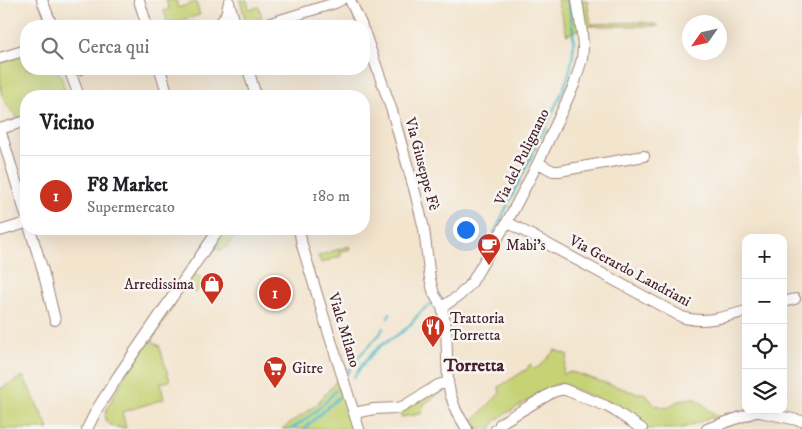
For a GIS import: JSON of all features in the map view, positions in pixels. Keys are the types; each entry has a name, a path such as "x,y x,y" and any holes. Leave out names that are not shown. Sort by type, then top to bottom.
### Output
{"street":[{"path":"42,0 50,20"},
{"path":"139,0 145,20"},
{"path":"280,20 341,0"},
{"path":"350,0 359,20"},
{"name":"Via del Pulignano","path":"442,307 460,295 472,282 507,222 538,163 574,84 582,59 583,48 577,0"},
{"path":"223,20 229,1"},
{"path":"229,1 234,20"},
{"name":"Via Giuseppe Fè","path":"370,48 392,110 424,229 430,279 434,294 442,307 446,328 450,394 456,411 467,429"},
{"path":"0,58 20,52"},
{"path":"72,75 78,90"},
{"path":"162,75 166,90"},
{"path":"250,75 254,90"},
{"path":"20,123 0,129 20,195"},
{"path":"538,163 559,171 644,156"},
{"name":"Via Gerardo Landriani","path":"507,222 682,317 696,320 712,319 742,312"},
{"path":"0,231 20,225"},
{"path":"32,235 55,320"},
{"path":"87,429 118,376 215,235"},
{"name":"Viale Milano","path":"300,235 359,429"},
{"path":"787,301 795,299"},
{"path":"354,413 402,407 438,385 448,382"},
{"path":"500,428 500,424 504,420 553,392 568,390 606,406 642,429"},
{"path":"707,429 755,412 802,421"}],"green space":[{"path":"166,0 176,0 178,8 196,2 200,15 182,20 167,20 164,11 169,9"},
{"path":"240,0 247,0 249,9 259,7 262,17 254,20 245,20"},
{"path":"557,0 587,0 591,24 636,22 659,26 585,26 567,35"},
{"path":"20,57 20,75 60,75 64,90 20,90 20,118 17,118 1,93 0,63"},
{"path":"220,235 236,235 227,247 221,250 215,244"},
{"path":"349,246 350,249 340,252 341,256 321,263 318,256"},
{"path":"194,274 204,279 195,293 186,286"},
{"path":"175,301 152,340 155,344 159,345 170,381 160,383 164,399 122,412 126,428 110,425 106,421 106,411 125,374"},
{"path":"555,350 568,355 562,374 575,373 636,393 644,393 655,405 667,408 681,400 696,398 716,416 722,417 714,420 712,417 680,429 648,429 617,408 563,384 555,385 502,416 495,421 491,429 472,429 469,422 477,417 500,393 499,387 527,369 530,364 535,369 540,366"},
{"path":"23,376 49,429 0,429 0,389"},
{"path":"339,378 355,429 282,429 316,405"},
{"path":"438,388 441,392 424,404 421,414 401,417 403,411"}],"waterway":[{"path":"494,233 567,80 574,46 567,0"},
{"path":"354,377 365,361 379,347 405,330 422,311 434,303"},
{"path":"388,318 390,313"},
{"path":"347,373 383,328"},
{"path":"291,429 304,421 336,390"},
{"path":"304,429 339,397"}],"place":[{"name":"Mabi’s","path":"489,266"},
{"name":"F8 Market","path":"275,293"},
{"name":"Arredissima","path":"212,305"},
{"name":"Trattoria Torretta","path":"433,348"},
{"name":"Gitre","path":"275,389"}],"district":[{"name":"Torretta","path":"474,366"}]}
